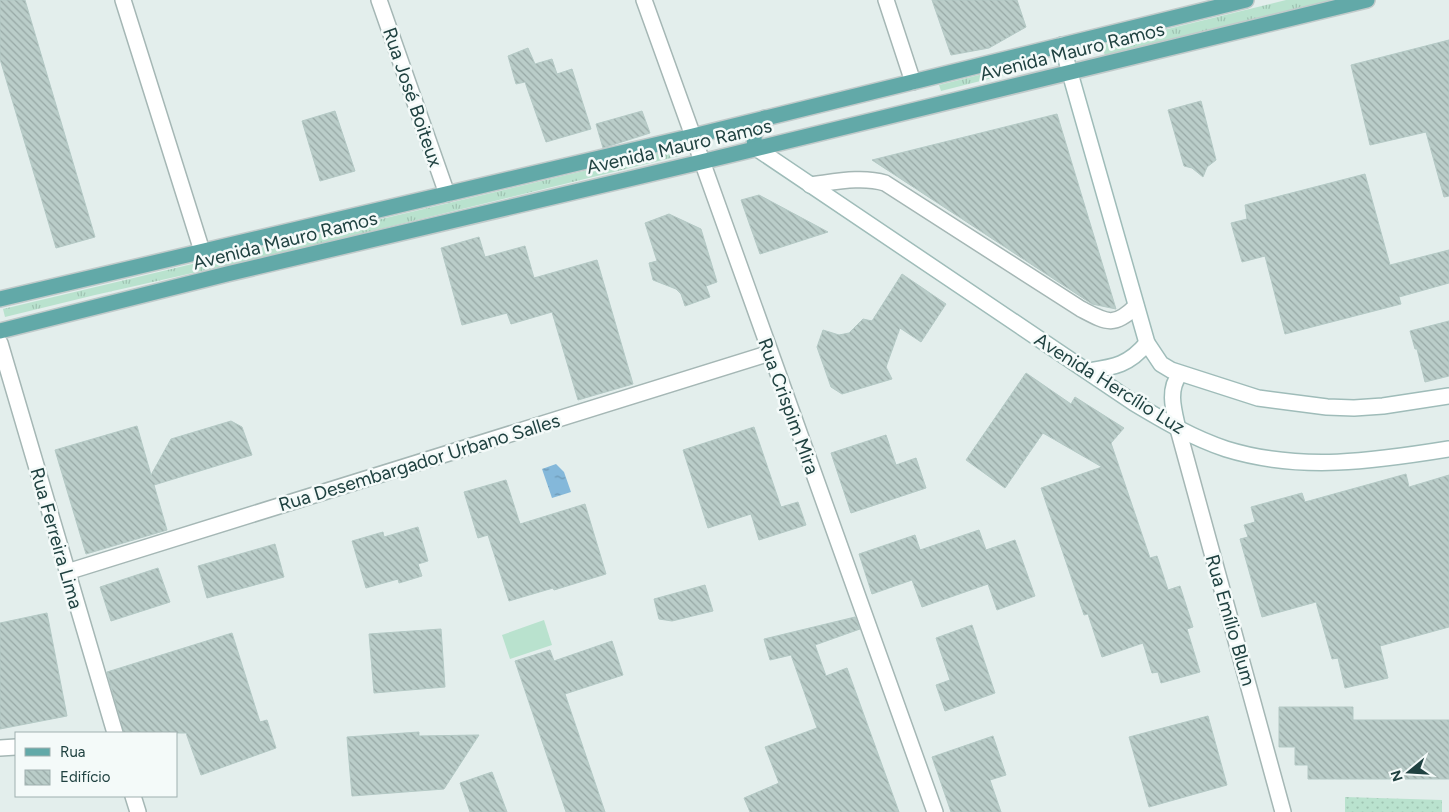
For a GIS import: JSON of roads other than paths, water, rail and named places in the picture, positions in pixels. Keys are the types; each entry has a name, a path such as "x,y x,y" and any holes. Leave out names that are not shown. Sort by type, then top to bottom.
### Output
{"main road":[{"name":"Avenida Mauro Ramos","path":"0,299 693,136 1246,0"},
{"name":"Avenida Mauro Ramos","path":"0,332 237,272 701,162 1367,0"},
{"path":"756,148 753,134 765,118"}],"street":[{"path":"123,0 202,251"},
{"name":"Rua José Boiteux","path":"379,0 447,194"},
{"name":"Rua Crispim Mira","path":"644,0 934,812"},
{"path":"886,0 913,82"},
{"path":"1062,45 1147,343 1161,364 1180,374 1258,398 1328,408 1383,406 1449,396"},
{"name":"Avenida Hercílio Luz","path":"756,148 1134,403 1178,429 1226,449 1254,456 1309,463 1360,462 1449,449"},
{"path":"810,185 863,180 885,183 1081,309 1104,321 1123,318 1136,306"},
{"name":"Rua Ferreira Lima","path":"0,343 115,732"},
{"path":"1088,371 1111,368 1122,364 1138,354 1147,343"},
{"name":"Rua Desembargador Urbano Salles","path":"67,572 770,353"},
{"name":"Rua Emílio Blum","path":"1180,374 1175,379 1172,402 1178,429 1283,812"},
{"path":"0,748 15,747"},
{"path":"133,797 138,812"}],"water":[{"path":"556,464 564,472 571,492 552,498 542,469"}]}
